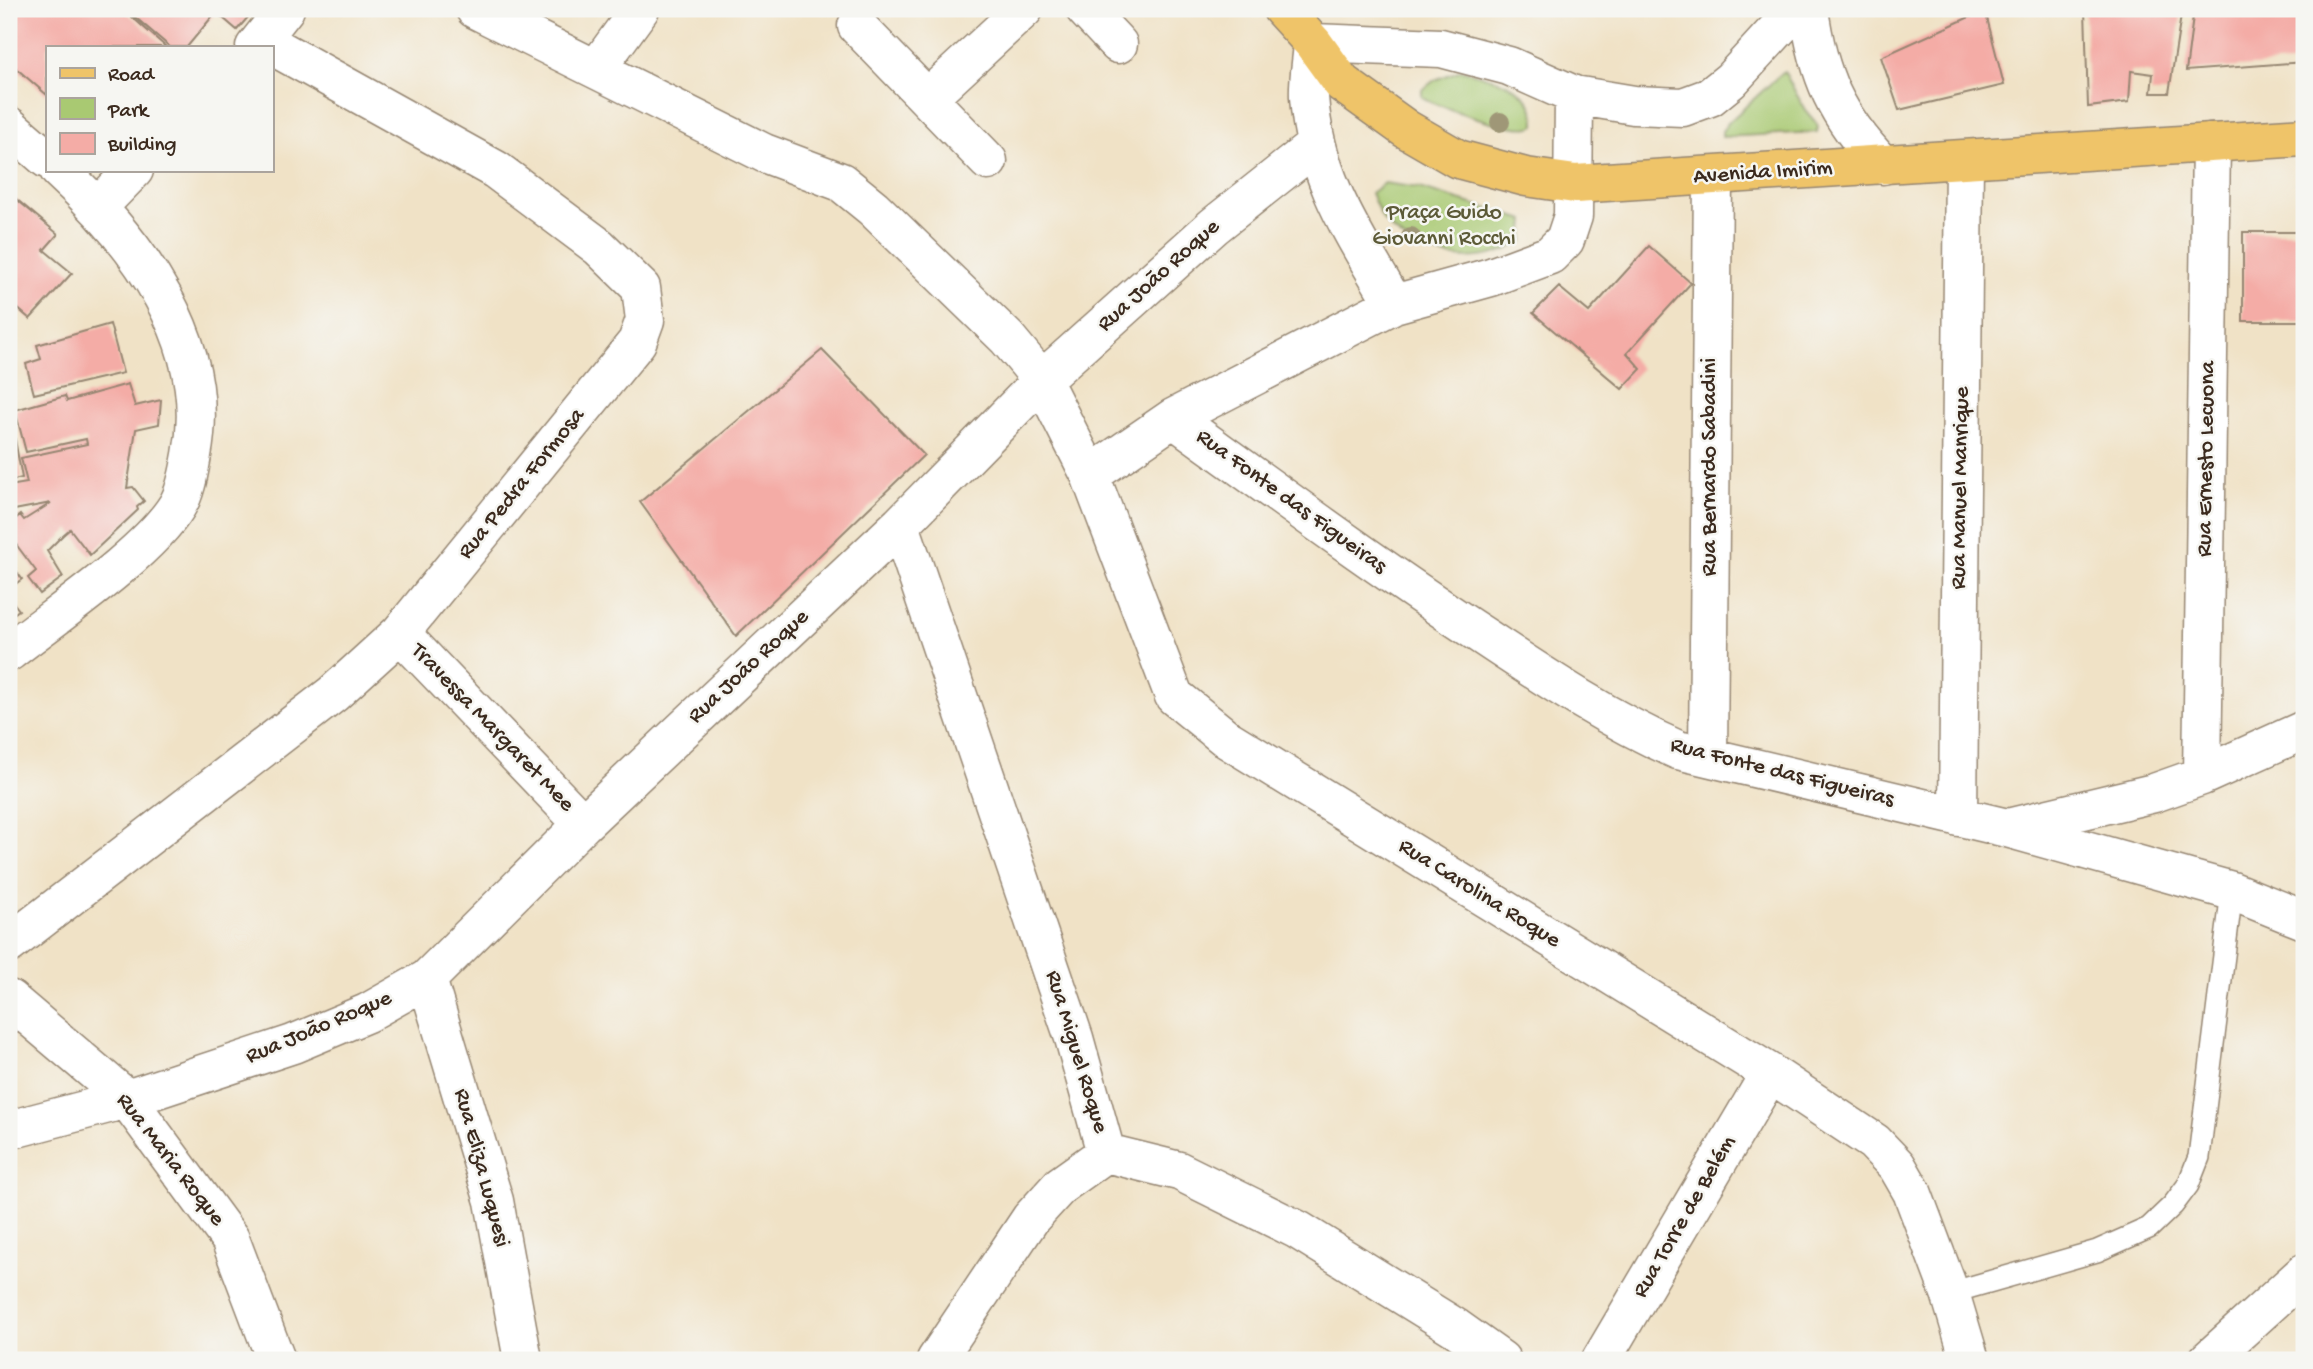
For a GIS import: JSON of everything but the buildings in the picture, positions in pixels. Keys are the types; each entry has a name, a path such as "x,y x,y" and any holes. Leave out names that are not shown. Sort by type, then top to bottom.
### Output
{"main road":[{"name":"Avenida Imirim","path":"1282,9 1313,43 1342,83 1363,100 1458,159 1526,177 1575,184 2304,137"}],"street":[{"path":"258,44 285,9"},
{"name":"Rua Carolina Roque","path":"475,9 764,153 841,182 873,208 1007,338 1042,380 1090,475 1174,696 1195,716 1227,739 1770,1073 1874,1142 1897,1166 1912,1192 1950,1293 1970,1360"},
{"path":"597,68 640,9"},
{"path":"929,97 1024,9"},
{"path":"1085,9 1118,44"},
{"path":"1394,304 1326,182 1316,145 1309,95 1313,43 1441,48 1509,66 1574,95 1634,105 1683,107 1696,104 1731,80 1796,9"},
{"path":"1810,9 1818,64 1830,92 1862,142 1883,165"},
{"path":"857,26 929,97 988,161"},
{"name":"Rua Pedra Formosa","path":"9,944 333,694 400,633 638,342 645,320 645,302 641,288 599,247 496,170 273,52"},
{"path":"1574,95 1575,184"},
{"path":"9,126 46,158"},
{"name":"Rua Ernesto Lecuona","path":"2202,776 2211,143"},
{"name":"Rua João Roque","path":"9,1130 128,1099 293,1044 367,1013 426,979 583,824 900,525 1042,380 1214,226 1316,145"},
{"name":"Rua Manuel Manrique","path":"1958,817 1964,160"},
{"path":"9,652 143,546 178,505 188,477 195,439 196,400 189,359 172,314 147,270 99,206 61,172"},
{"path":"99,206 132,172"},
{"name":"Rua Bernardo Sabadini","path":"1708,757 1713,176"},
{"name":"Rua Fonte das Figueiras","path":"1090,475 1173,418 1394,304 1491,277 1550,255 1565,240 1570,227 1575,184"},
{"name":"Rua Fonte das Figueiras","path":"1173,418 1410,588 1581,701 1631,729 1678,750 2007,828 2232,891 2304,920"},
{"name":"Rua Miguel Roque","path":"900,525 1074,1038 1105,1153 1179,1171 1298,1230 1456,1328 1501,1360"},
{"name":"Travessa Margaret Mee","path":"400,633 583,824"},
{"path":"2007,828 2105,807 2202,776 2304,730"},
{"name":"Rua Eliza Luquesi","path":"426,979 494,1201 523,1360"},
{"name":"Rua Maria Roque","path":"9,999 128,1099 230,1239 276,1360"},
{"name":"Rua Torre de Belém","path":"1601,1360 1770,1073"},
{"path":"936,1360 1031,1218 1061,1185 1105,1153"},
{"path":"2208,1360 2304,1273"}],"lane":[{"path":"1950,1293 2097,1251 2149,1228 2173,1206 2188,1185 2199,1157 2232,891"}],"green space":[{"path":"1461,70 1497,80 1520,92 1534,111 1535,125 1516,127 1501,124 1453,110 1422,97 1422,90 1435,80"},
{"path":"1784,71 1805,110 1818,125 1817,132 1722,137 1722,131 1729,122"},
{"name":"Praça Guido Giovanni Rocchi","path":"1384,183 1419,188 1525,220 1523,241 1506,250 1469,258 1433,253 1399,235 1385,222 1371,193"}]}
